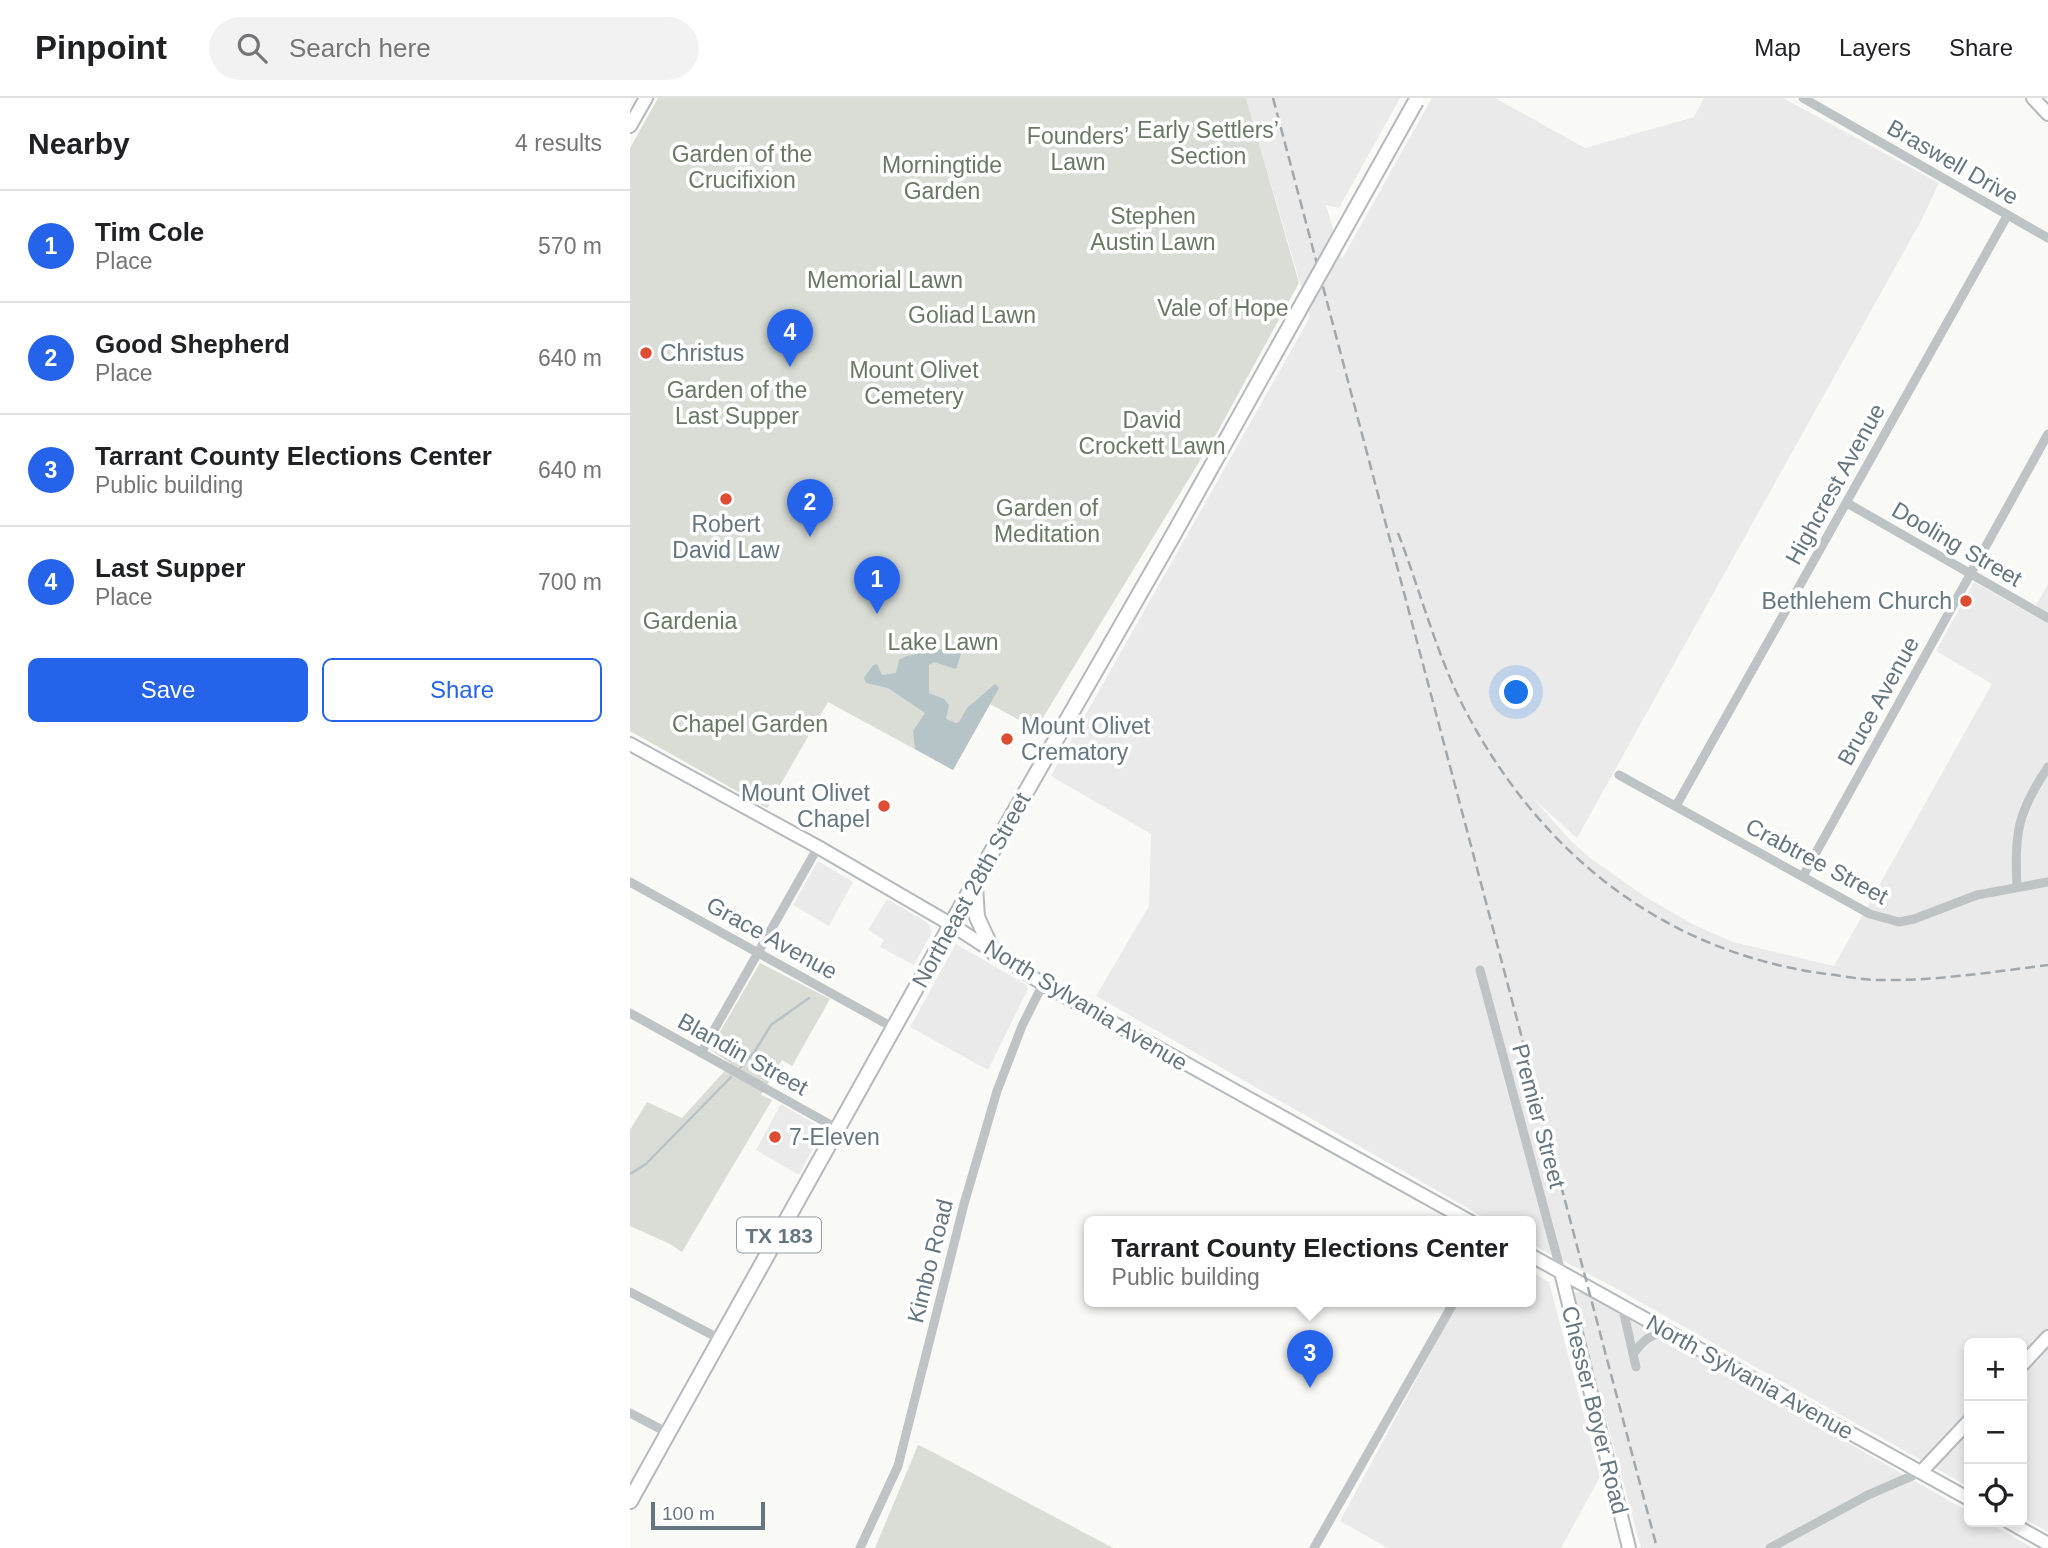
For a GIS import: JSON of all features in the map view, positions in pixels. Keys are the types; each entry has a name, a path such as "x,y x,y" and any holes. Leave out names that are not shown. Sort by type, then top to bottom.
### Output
{"main road":[{"path":"630,126 646,98"},
{"path":"2033,98 2048,114"},
{"name":"Northeast 28th Street","path":"630,1501 1417,99"},
{"name":"North Sylvania Avenue","path":"630,744 818,847 951,925 1044,985 1460,1216"},
{"path":"976,881 974,905 992,952"},
{"name":"North Sylvania Avenue","path":"1536,1258 1964,1496"},
{"name":"Chesser Boyer Road","path":"1561,1272 1629,1548"},
{"path":"2027,1360 2048,1337"},
{"path":"1921,1472 1964,1426"},
{"path":"2018,1527 2048,1544"}],"street":[{"name":"Braswell Drive","path":"1803,98 2048,238"},
{"name":"Highcrest Avenue","path":"1676,806 2007,216"},
{"name":"Bruce Avenue","path":"1802,877 2048,434"},
{"name":"Dooling Street","path":"1847,503 2048,618"},
{"path":"2017,886 2019,823 2025,802 2048,767"},
{"name":"Crabtree Street","path":"1619,775 1870,914 1899,922 1977,895 2048,882"},
{"path":"701,1053 818,847"},
{"name":"Grace Avenue","path":"630,882 894,1028"},
{"name":"Premier Street","path":"1480,970 1561,1272"},
{"name":"Kimbo Road","path":"860,1548 898,1466 964,1203 997,1091 1018,1034 1044,985"},
{"name":"Blandin Street","path":"630,1013 838,1129"},
{"path":"630,1292 720,1339"},
{"path":"1622,1306 1636,1367"},
{"path":"1314,1548 1451,1307"},
{"path":"1633,1354 1652,1335 1671,1333"},
{"path":"630,1413 668,1433"},
{"path":"1770,1548 1868,1495 1921,1472"}],"shaded area":[{"path":"1246,98 1400,98 1339,208 1326,205 1342,259 1432,98 1495,98 1585,148 1694,117 1704,98 1783,98 1939,183 1921,221 1577,838 1534,799 1589,857 1644,896 1696,926 1733,942 1834,966 1992,684 1936,651 1974,582 2031,614 2048,584 2048,1532 2027,1520 2027,1338 1964,1338 1964,1484 1610,1285 1536,1247 1536,1216 1481,1216 1096,996 1149,906 1151,834 1051,776 1310,317"},
{"path":"960,646 961,654 956,669 934,662 929,665 929,693 944,699 949,705 946,719 959,722 967,708 995,684 999,688 953,770 915,749 913,731 925,713 888,688 866,683 864,678 873,665 877,664 882,675 896,673 899,660 906,656"},
{"path":"818,861 853,882 829,926 793,905"},
{"path":"887,899 928,923 932,932 914,965 880,947 884,940 868,930"},
{"path":"956,944 1025,984 1028,989 988,1070 910,1027"},
{"path":"781,1104 820,1127 822,1131 799,1175 756,1150"},
{"path":"1536,1275 1549,1282 1600,1477 1561,1548 1388,1548 1340,1521 1455,1307 1536,1307"},
{"path":"1575,1292 1581,1292 1615,1310 1964,1509 1964,1527 1996,1527 2033,1548 1641,1548 1574,1299"}],"green space":[{"name":"Mount Olivet Cemetery","path":"658,98 1246,98 1299,283 1218,431 1036,729 990,704 953,770 828,702 767,808 630,731 630,148"},
{"path":"760,963 830,999 792,1066 782,1060 761,1095 772,1100 682,1252 630,1226 630,1130 647,1102 682,1118 731,1064 710,1049"},
{"path":"918,1445 925,1448 1113,1548 875,1548"}],"waterway":[{"path":"740,1068 755,1051 771,1025 809,998"},
{"path":"630,1174 646,1164 731,1077"}],"railway":[{"path":"1273,98 1657,1548"},
{"path":"1398,533 1440,652 1471,721 1502,771 1536,816 1575,856 1618,891 1665,921 1715,945 1769,963 1827,974 1901,980 1964,976 2048,965"}],"place":[{"name":"Christus","path":"646,353"},
{"name":"Last Supper","path":"790,367"},
{"name":"Robert David Law","path":"726,499"},
{"name":"Good Shepherd","path":"810,537"},
{"name":"Bethlehem Church","path":"1966,601"},
{"name":"Tim Cole","path":"877,614"},
{"name":"Mount Olivet Crematory","path":"1007,739"},
{"name":"Mount Olivet Chapel","path":"884,806"},
{"name":"7-Eleven","path":"775,1137"},
{"name":"Tarrant County Elections Center","path":"1310,1388"}],"park label":[{"name":"Early Settlers’ Section","path":"1208,143"},
{"name":"Founders’ Lawn","path":"1078,149"},
{"name":"Garden of the Crucifixion","path":"742,167"},
{"name":"Morningtide Garden","path":"942,178"},
{"name":"Stephen Austin Lawn","path":"1153,229"},
{"name":"Memorial Lawn","path":"885,280"},
{"name":"Vale of Hope","path":"1223,308"},
{"name":"Goliad Lawn","path":"972,315"},
{"name":"Garden of the Last Supper","path":"737,403"},
{"name":"David Crockett Lawn","path":"1152,433"},
{"name":"Garden of Meditation","path":"1047,521"},
{"name":"Gardenia","path":"690,621"},
{"name":"Lake Lawn","path":"943,642"},
{"name":"Chapel Garden","path":"750,724"}]}
